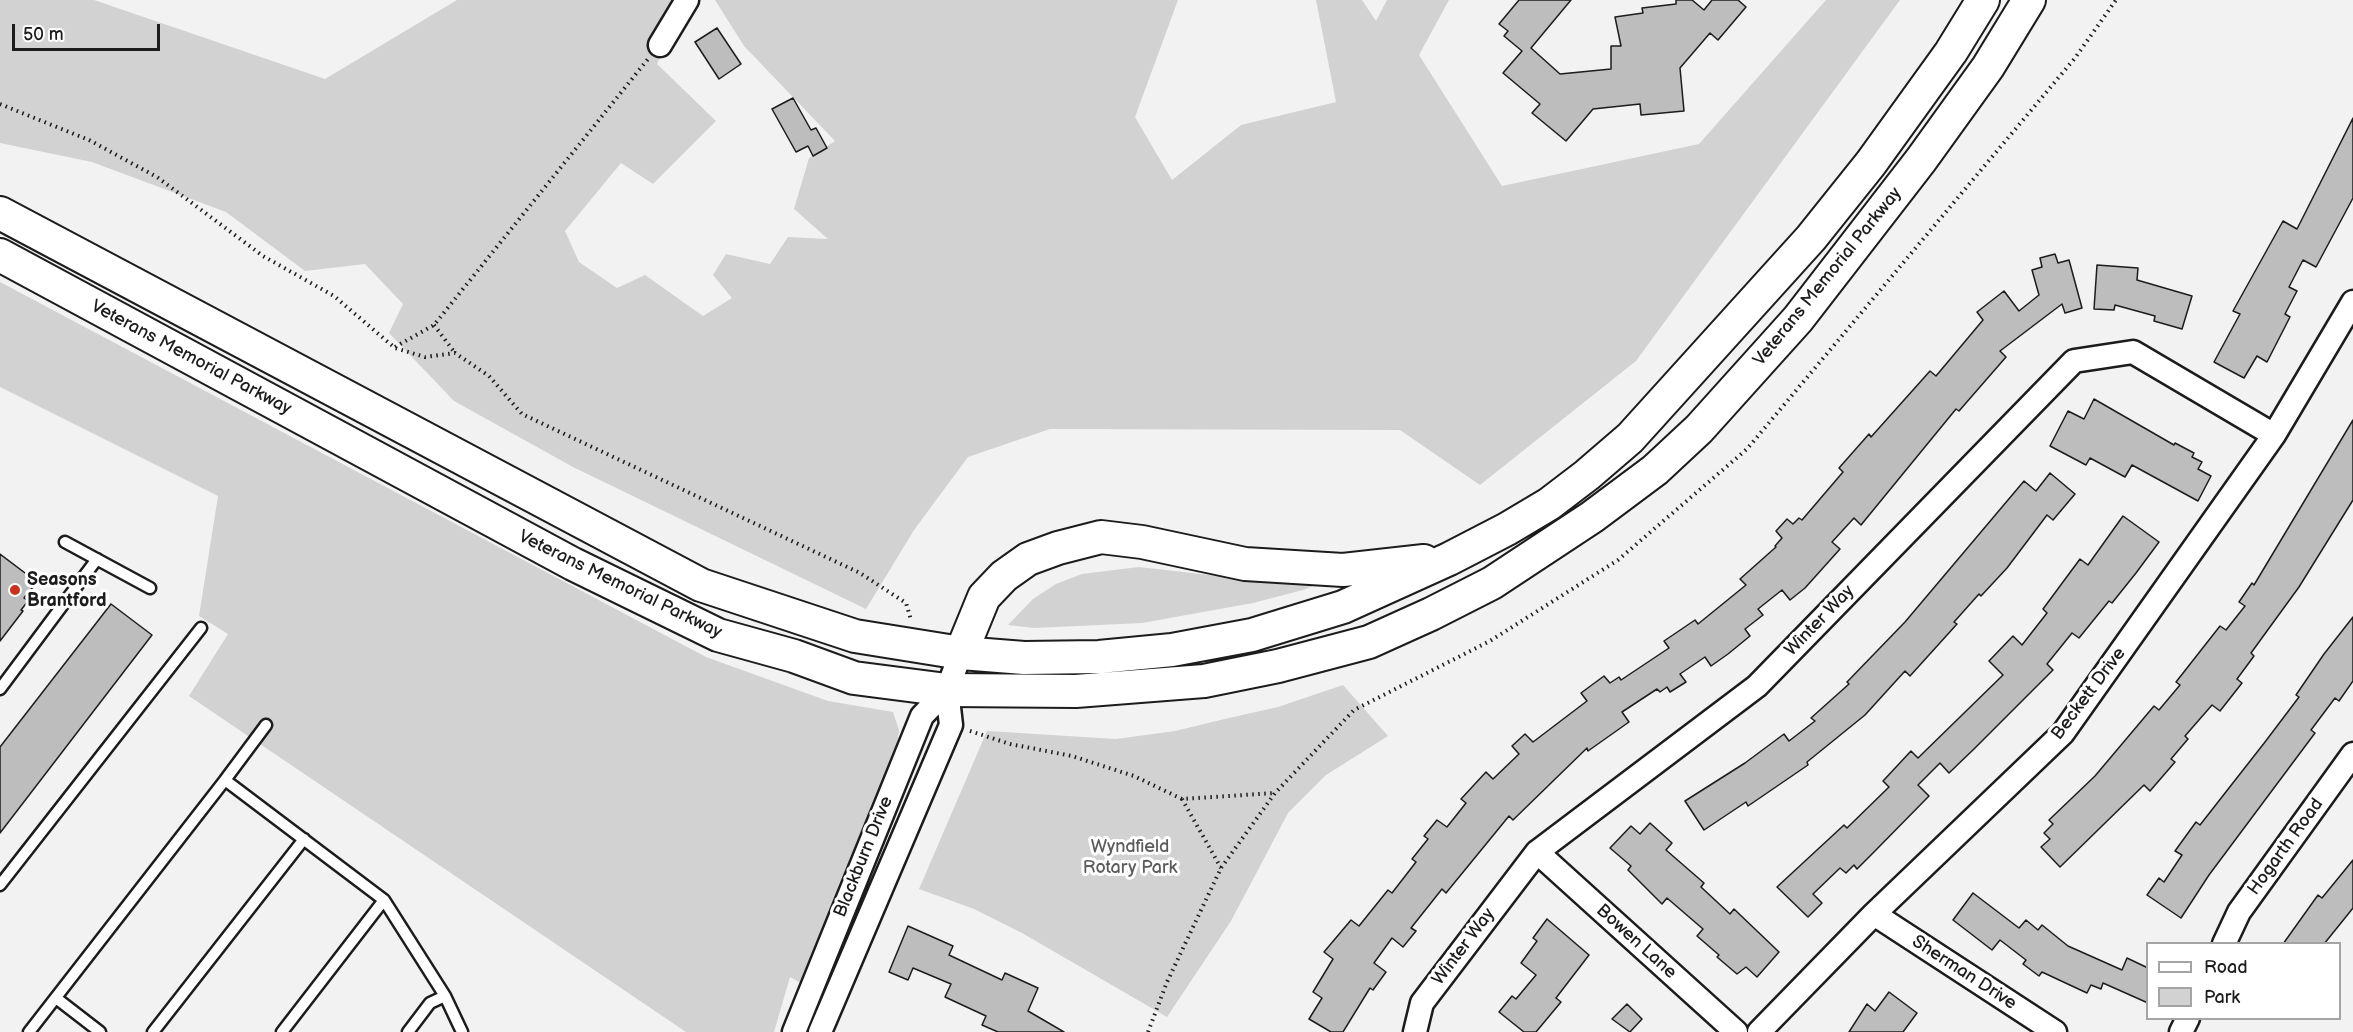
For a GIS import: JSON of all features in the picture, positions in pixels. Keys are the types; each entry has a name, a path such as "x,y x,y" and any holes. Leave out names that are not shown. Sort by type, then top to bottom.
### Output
{"main road":[{"name":"Veterans Memorial Parkway","path":"0,213 701,585 855,636 961,653 1024,658 1099,657 1172,650 1252,635 1343,607 1449,560 1549,504 1630,438 1819,229 1871,163 1951,52 1983,0"},
{"name":"Veterans Memorial Parkway","path":"0,255 573,564 718,635 794,656 854,678 947,690 1076,691 1204,681 1278,666 1369,642 1492,583 1610,504 1655,470 1699,429 1798,319 1903,184 1988,67 2029,0"},
{"path":"961,653 984,597 1004,576 1028,559 1101,537 1142,542 1245,564 1343,570 1449,560"}],"street":[{"path":"660,45 687,0"},
{"name":"Beckett Drive","path":"1759,1032 1874,914 2063,733 2274,435 2353,302"},
{"name":"Winter Way","path":"1415,1032 1422,1003 1537,852 1756,686 2074,361 2133,352 2274,435"},
{"name":"Blackburn Drive","path":"794,1032 922,716 947,690 961,653"},
{"name":"Blackburn Drive","path":"820,1032 951,725 947,690"},
{"name":"Hogarth Road","path":"2225,942 2239,912 2353,754"},
{"name":"Bowen Lane","path":"1537,852 1736,1032"},
{"name":"Sherman Drive","path":"1874,914 2055,1032"}],"lane":[{"path":"65,542 150,588"},
{"path":"0,689 97,559"},
{"path":"0,885 201,628"},
{"path":"29,1032 266,725"},
{"path":"225,780 384,900 445,996 462,1032"},
{"path":"153,1032 304,839"},
{"path":"282,1032 384,900"},
{"path":"408,1032 430,1003 445,996"},
{"path":"56,998 100,1032"}],"path":[{"path":"395,348 434,325 660,45"},
{"path":"0,105 88,141 157,177 263,256 334,296 395,348 425,357 455,352"},
{"path":"434,325 455,352 489,376 522,414 860,573 906,603 920,645"},
{"path":"951,725 1010,744 1072,756 1134,776 1182,800 1275,793 1221,868 1167,982 1148,1032"},
{"path":"1182,800 1221,868"}],"green space":[{"path":"0,0 94,0 325,79 457,0 685,0 657,64 716,121 653,184 621,163 565,231 579,262 617,288 645,275 703,316 732,298 713,275 726,254 770,264 788,237 828,239 794,209 809,158 835,141 744,46 715,0 1178,0 1135,117 1172,180 1241,125 1336,102 1316,0 1362,0 1376,21 1387,0 1449,0 1419,55 1502,186 1699,144 1826,0 1900,0 1636,361 1480,485 1400,430 1050,429 968,457 914,530 866,609 573,467 454,401 389,333 403,304 365,264 305,271 226,212 92,162 0,143"},
{"path":"0,282 706,657 828,701 893,712 899,730 896,753 804,985 790,977 774,1032 686,1032 189,696 228,634 199,616 218,496 0,387"},
{"path":"1139,567 1227,577 1326,581 1303,590 1253,603 1142,623 1034,628 1008,625 1033,599 1056,584 1082,574"},
{"name":"Wyndfield Rotary Park","path":"1343,685 1388,736 1326,775 1288,813 1231,921 1167,1017 1022,933 974,909 919,889 987,731 1116,739 1175,731 1278,707"}],"building":[{"path":"1519,0 1571,0 1531,48 1560,74 1611,69 1611,46 1621,46 1615,17 1643,13 1642,8 1676,4 1676,0 1692,0 1704,10 1712,0 1738,0 1746,7 1718,40 1710,33 1680,68 1684,111 1641,115 1640,104 1593,109 1566,141 1532,113 1540,104 1503,73 1522,51 1504,36 1508,31 1499,24"},
{"path":"717,28 741,64 719,79 695,42"},
{"path":"793,98 811,130 816,128 827,148 813,156 808,146 796,152 772,109"},
{"path":"2353,118 2353,198 2316,267 2303,260 2289,287 2297,291 2285,314 2290,317 2267,362 2257,356 2244,378 2214,362 2240,314 2233,311 2283,221 2297,229"},
{"path":"2055,254 2058,263 2069,260 2082,308 2065,313 2062,304 2000,351 2006,357 1959,411 1956,409 1861,525 1854,518 1832,542 1840,549 1805,588 1790,600 1782,590 1758,609 1763,615 1745,629 1750,636 1711,666 1705,657 1680,674 1686,682 1670,692 1667,687 1660,692 1657,689 1622,712 1629,722 1588,751 1587,748 1513,820 1509,816 1446,893 1442,889 1411,928 1416,931 1403,947 1392,938 1374,963 1386,972 1373,990 1370,988 1343,1032 1331,1032 1309,1019 1322,998 1313,992 1333,959 1324,952 1351,920 1359,926 1388,890 1392,893 1416,862 1412,859 1428,839 1424,836 1437,820 1447,827 1466,803 1461,799 1486,772 1493,779 1519,754 1512,746 1525,734 1533,742 1587,701 1581,693 1604,676 1610,683 1619,677 1621,680 1669,648 1664,641 1695,620 1698,624 1746,585 1740,579 1776,547 1782,538 1776,531 1787,519 1793,524 1799,518 1802,520 1843,472 1839,468 1869,434 1871,437 1930,371 1936,376 1983,320 1977,312 2004,291 2019,311 2039,295 2032,270 2042,267 2040,258"},
{"path":"2097,265 2138,268 2137,280 2192,296 2182,329 2154,321 2155,316 2115,305 2114,310 2094,309"},
{"path":"2094,399 2174,445 2175,443 2194,453 2192,457 2202,462 2198,469 2211,476 2198,501 2132,465 2125,477 2090,458 2086,465 2050,446 2068,411 2084,419"},
{"path":"2353,420 2353,500 2299,587 2251,653 2254,656 2237,679 2242,683 2220,711 2212,705 2185,736 2188,739 2171,759 2175,762 2150,791 2144,785 2060,867 2041,847 2050,839 2044,833 2053,824 2049,820 2095,776 2154,706 2159,710 2180,685 2176,682 2220,626 2226,630 2245,606 2239,602 2252,583 2254,585"},
{"path":"2050,473 2075,494 2053,520 2047,515 2007,568 1981,596 1979,594 1954,622 1957,624 1910,676 1905,671 1865,715 1807,762 1808,765 1748,806 1746,802 1704,830 1685,801 1745,763 1784,734 1789,741 1815,721 1811,718 1849,684 1847,682 1905,622 2024,481 2036,491"},
{"path":"2123,516 2159,542 2136,573 2112,603 2109,601 2079,638 2072,633 2047,664 2053,670 1975,748 1949,773 1940,763 1918,785 1929,796 1857,869 1854,865 1846,873 1840,868 1813,894 1822,903 1808,917 1777,887 1844,825 1847,828 1889,787 1883,781 1911,751 1918,758 2003,675 1989,661 2013,636 2022,645 2047,613 2043,609 2080,559 2088,565"},
{"name":"Seasons Brantford","path":"0,554 37,582 24,598 28,601 21,610 23,611 0,641"},
{"path":"111,604 152,635 0,833 0,747"},
{"path":"2353,617 2353,681 2339,701 2335,698 2311,730 2315,733 2209,875 2181,918 2147,895 2159,878 2164,882 2182,855 2175,851 2196,822 2200,825 2265,742 2299,697 2296,695 2324,654"},
{"path":"1650,823 1672,843 1666,850 1704,883 1701,887 1730,914 1734,909 1779,952 1757,977 1746,967 1737,974 1717,957 1719,955 1697,936 1703,929 1667,898 1662,904 1628,870 1631,866 1610,848 1631,826 1640,834"},
{"path":"2353,860 2353,908 2326,942 2284,942 2318,895 2322,898"},
{"path":"1973,893 2019,928 2026,920 2038,930 2042,925 2068,946 2122,970 2127,958 2146,967 2146,1002 2103,983 2101,989 2091,985 2087,993 2042,972 2039,976 2023,964 2026,960 2000,940 1992,950 1953,920"},
{"path":"1547,919 1589,955 1556,998 1561,1002 1536,1032 1524,1032 1499,1012 1512,996 1516,999 1536,975 1521,963 1537,941 1533,938"},
{"path":"908,926 953,946 949,955 1002,980 1005,973 1038,988 1028,1011 1064,1032 998,1032 982,1025 986,1016 945,997 951,984 913,968 908,980 889,972"},
{"path":"1889,992 1917,1013 1903,1032 1849,1032 1867,1004 1875,1011"},
{"path":"1627,1004 1642,1019 1630,1032 1612,1019"}],"place":[{"name":"Seasons Brantford","path":"15,590"}]}
